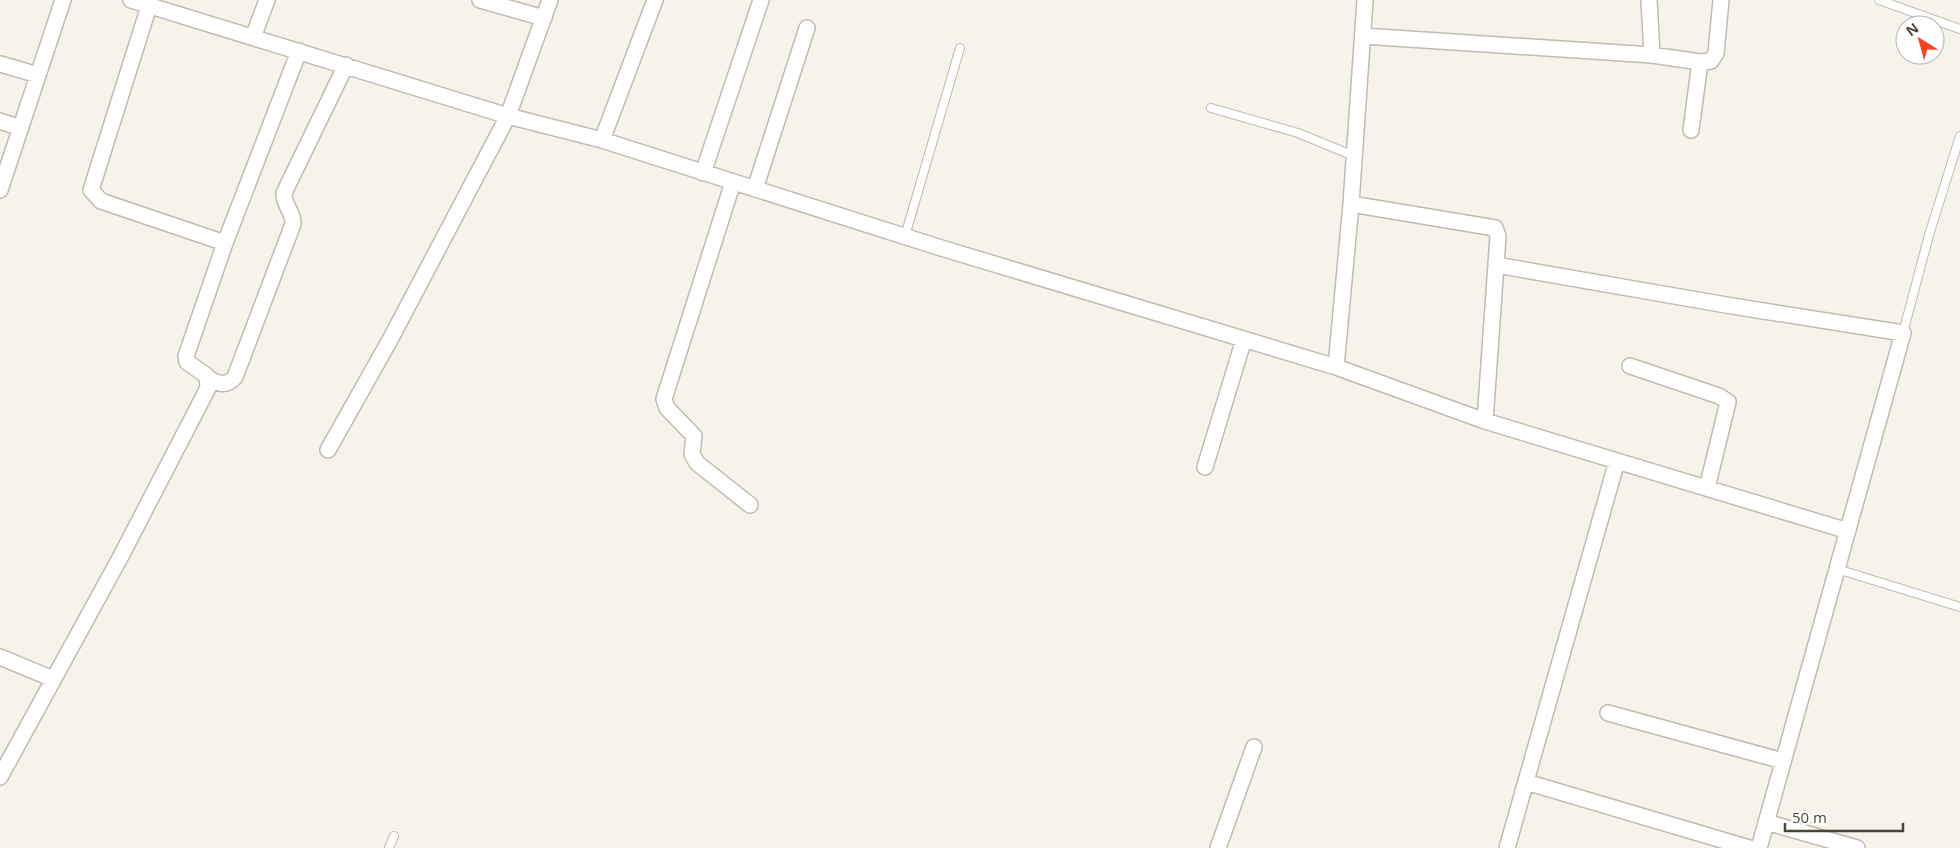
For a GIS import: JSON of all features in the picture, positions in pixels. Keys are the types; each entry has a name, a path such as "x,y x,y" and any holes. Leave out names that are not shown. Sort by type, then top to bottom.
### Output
{"street":[{"path":"0,190 63,0"},
{"path":"131,0 508,116 602,140 703,174 904,236 1244,338 1336,367 1485,421 1848,531"},
{"path":"253,37 267,0"},
{"path":"480,0 544,18"},
{"path":"328,450 391,338 508,116 550,0"},
{"path":"602,140 655,0"},
{"path":"703,174 761,0"},
{"path":"1336,367 1351,204 1365,0"},
{"path":"1648,0 1652,55"},
{"path":"1363,36 1652,55 1700,62 1711,61 1716,53 1721,0"},
{"path":"149,6 91,190 101,201 225,243"},
{"path":"755,189 807,28"},
{"path":"0,777 4,761 53,679 208,388 207,378 204,373 187,362 186,356 225,243 299,51"},
{"path":"1691,130 1700,62"},
{"path":"0,64 38,75"},
{"path":"207,378 224,384 230,382 235,377 293,224 293,214 284,201 284,193 346,65"},
{"path":"0,121 21,128"},
{"path":"733,182 664,399 667,408 694,436 692,454 697,463 750,505"},
{"path":"1351,204 1495,228 1498,236 1485,421"},
{"path":"1496,265 1695,300 1903,333 1760,848"},
{"path":"1205,467 1244,338"},
{"path":"1630,366 1719,396 1728,402 1707,488"},
{"path":"1507,848 1616,462"},
{"path":"0,657 53,679"},
{"path":"1608,712 1783,761"},
{"path":"1218,848 1254,747"},
{"path":"1526,782 1749,848"},
{"path":"1766,822 1822,843 1857,848"}],"lane":[{"path":"1878,0 1960,30"},
{"path":"904,236 960,48"},
{"path":"1211,108 1298,133 1354,156"},
{"path":"1903,333 1960,136"},
{"path":"1952,160 1960,164"},
{"path":"1837,569 1960,607"},
{"path":"389,848 394,836"}]}
